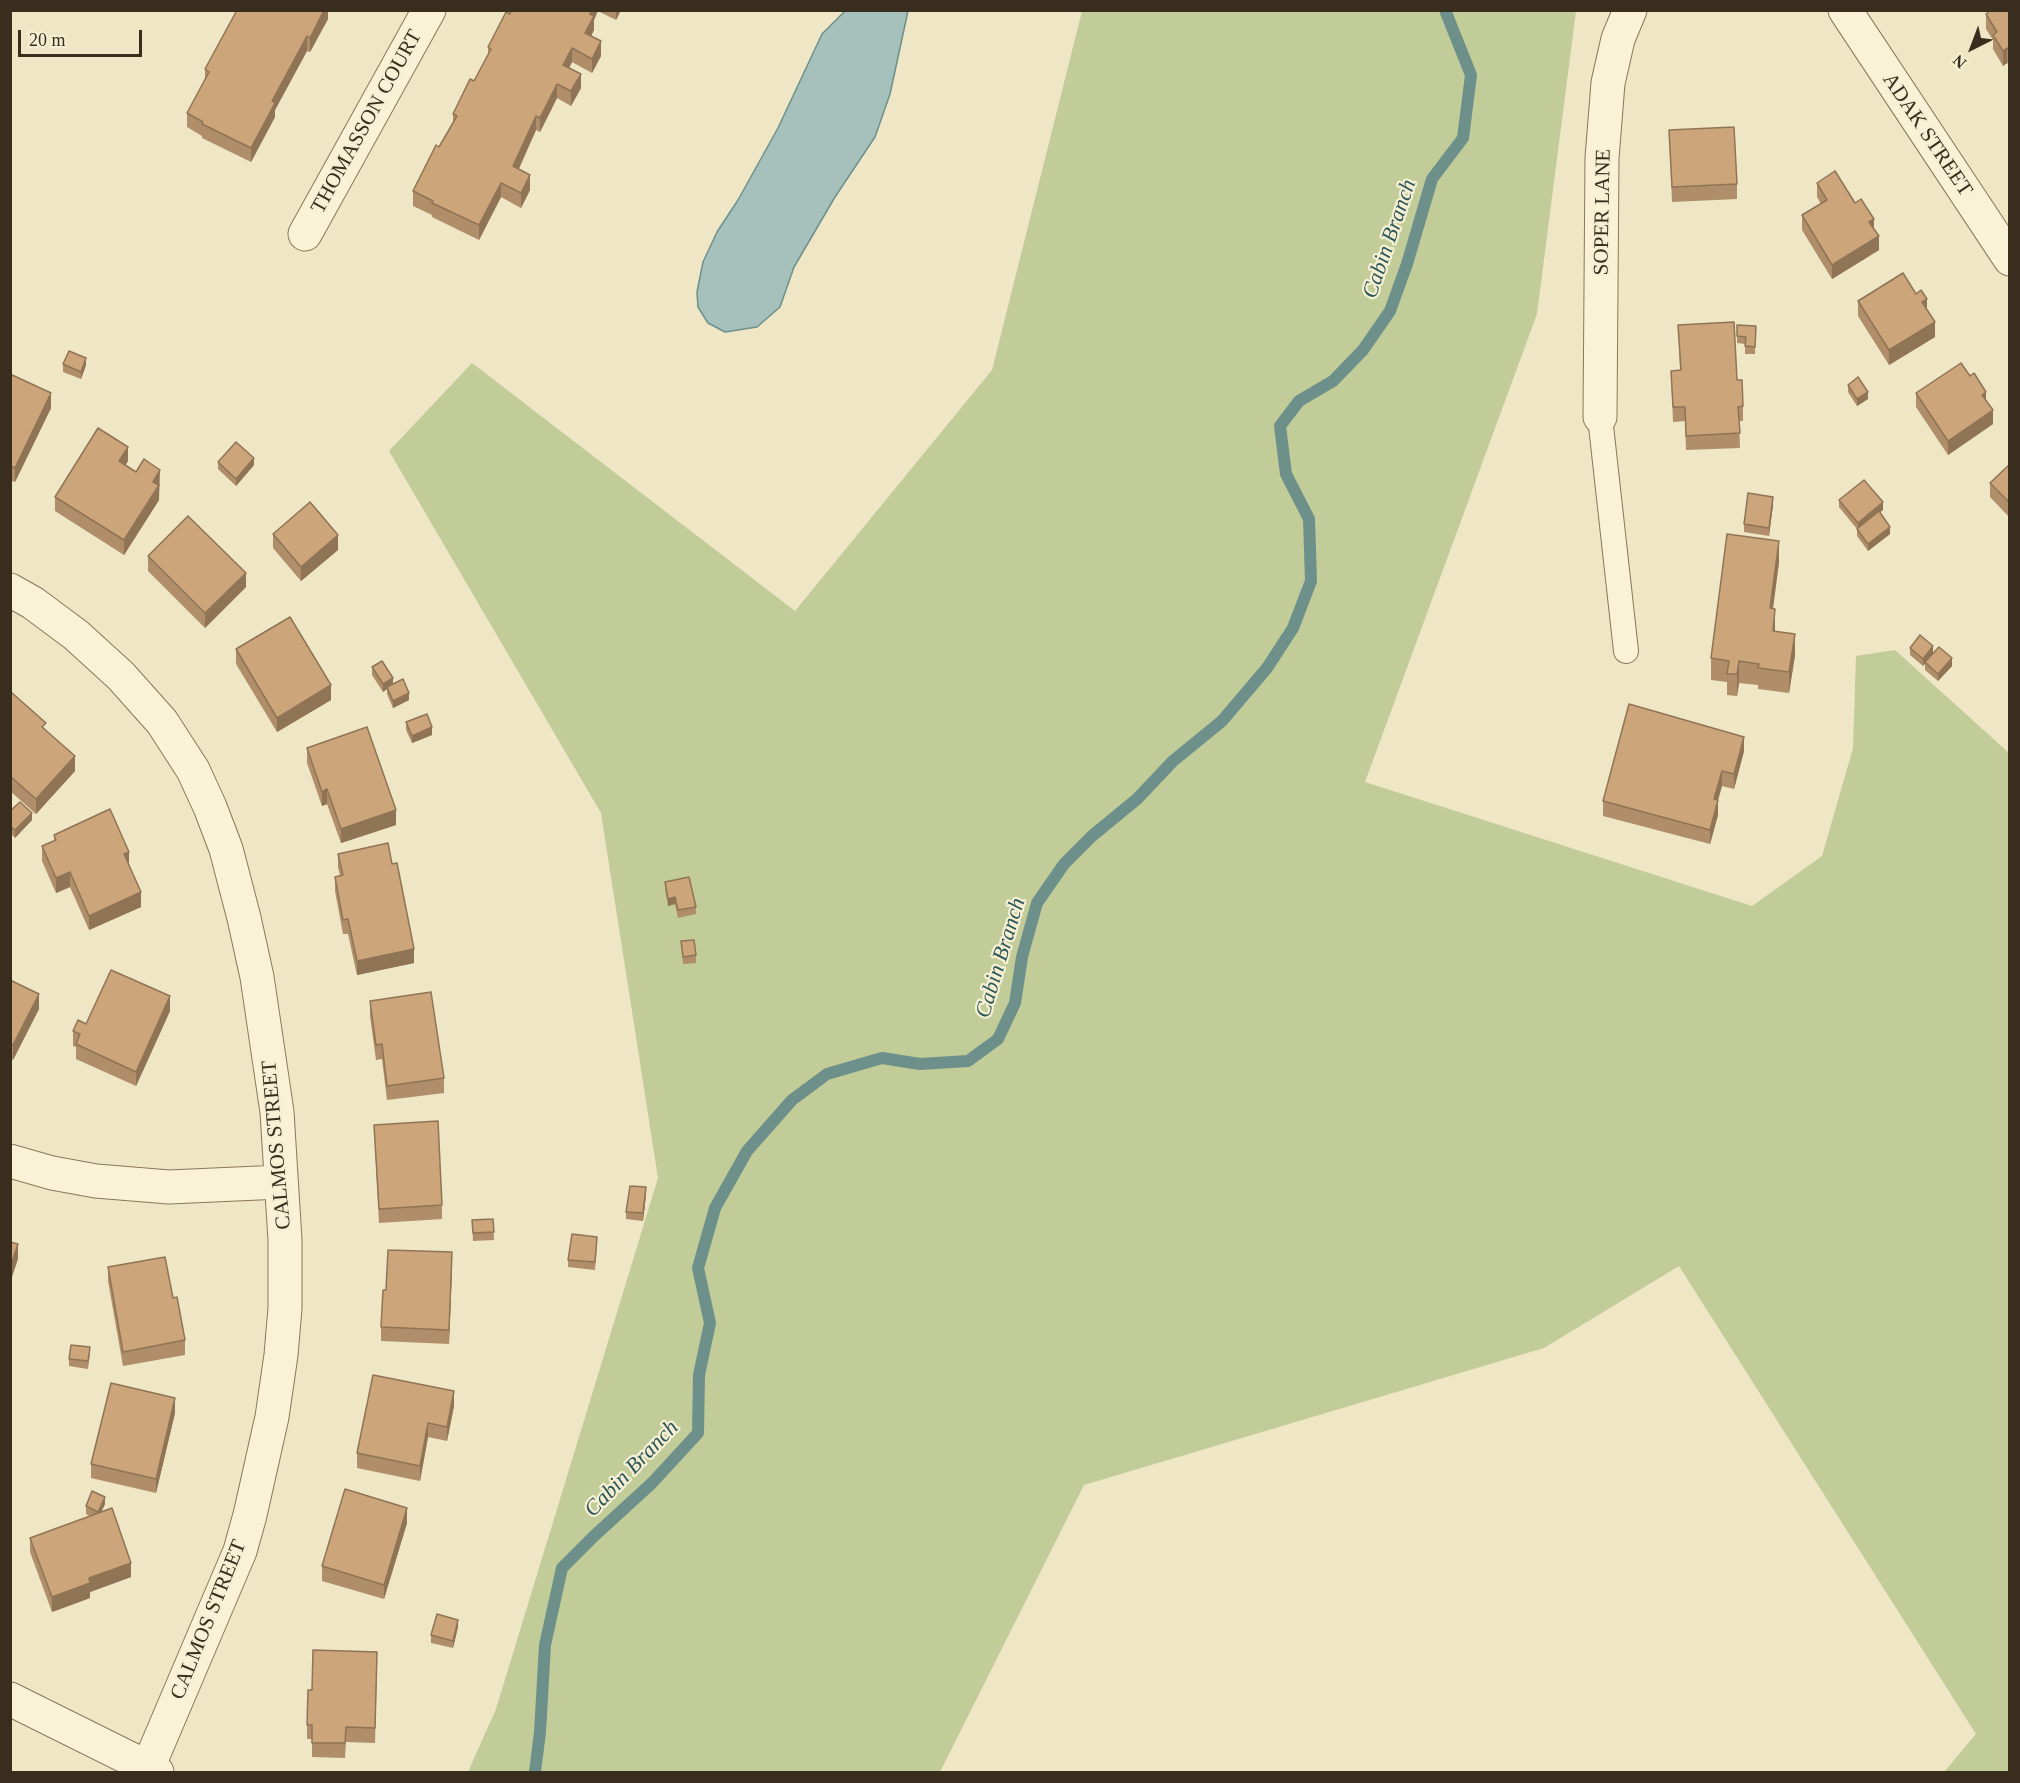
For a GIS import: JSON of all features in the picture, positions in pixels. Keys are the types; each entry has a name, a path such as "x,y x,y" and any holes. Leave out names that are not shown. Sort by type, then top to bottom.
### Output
{"street":[{"name":"THOMASSON COURT","path":"305,234 429,10"},
{"name":"SOPER LANE","path":"1600,417 1603,148 1608,83 1618,39 1630,10"},
{"name":"ADAK STREET","path":"1845,10 2010,259"},
{"name":"CALMOS STREET","path":"10,590 33,603 98,653 162,722 193,770 226,849 257,977 277,1112 285,1240 285,1308 272,1418 240,1551 150,1771"},
{"path":"10,1161 52,1173 96,1181 169,1187 281,1182"},
{"path":"10,1699 150,1771"}],"lane":[{"path":"1600,417 1626,651"}],"green space":[{"path":"1082,11 1576,11 1537,314 1365,782 1752,906 1822,856 1853,748 1856,656 1895,650 2009,753 2009,1772 1944,1772 1976,1734 1679,1266 1544,1348 1084,1485 940,1772 468,1772 496,1709 658,1178 601,813 389,451 472,363 795,611 992,370"}],"water":[{"path":"845,11 908,11 890,94 875,137 835,197 794,267 780,307 757,327 725,332 708,323 698,307 697,292 703,262 717,232 738,200 778,128 822,34"}],"building":[{"path":"237,10 324,10 310,38 307,36 272,101 275,103 251,148 202,124 203,122 187,113 209,72 205,69"},
{"path":"511,10 591,10 590,14 594,16 585,33 601,41 592,59 572,48 563,65 581,74 571,91 557,84 540,118 536,116 513,166 530,175 521,193 501,183 479,225 432,203 433,201 413,191 436,145 439,147 457,116 453,114 470,79 474,81 491,49 488,47 506,12 510,14"},
{"path":"1991,10 2010,10 2010,52 2007,48 2003,51 1993,35 1997,32 1986,14"},
{"path":"1734,127 1737,184 1672,187 1669,130"},
{"path":"1835,171 1855,203 1861,199 1874,219 1869,222 1879,236 1832,265 1802,215 1827,200 1817,183"},
{"path":"1903,273 1916,294 1921,290 1927,299 1922,302 1935,322 1889,350 1858,301"},
{"path":"1734,322 1737,380 1742,380 1743,406 1738,407 1740,433 1686,436 1685,407 1673,407 1671,371 1681,370 1678,325"},
{"path":"1737,325 1756,326 1755,347 1745,346 1746,337 1737,336"},
{"path":"69,351 86,358 81,372 63,364"},
{"path":"1961,363 1970,376 1974,373 1986,392 1982,395 1993,410 1948,441 1916,393"},
{"path":"10,374 51,393 15,468 10,466"},
{"path":"1858,377 1868,392 1857,399 1848,385"},
{"path":"98,428 128,447 119,461 136,472 144,459 160,470 153,482 159,485 124,540 55,497"},
{"path":"236,442 254,458 236,479 218,462"},
{"path":"2010,464 2010,503 1990,483"},
{"path":"1864,480 1883,502 1858,523 1839,500"},
{"path":"1748,493 1773,497 1769,528 1744,524"},
{"path":"310,502 338,535 301,567 273,534"},
{"path":"1879,511 1890,527 1868,544 1857,529"},
{"path":"188,516 246,573 205,613 148,556"},
{"path":"1727,534 1779,541 1770,608 1775,609 1773,631 1795,634 1789,672 1758,668 1759,664 1739,661 1737,674 1727,674 1729,661 1711,658"},
{"path":"290,617 331,685 277,718 236,649"},
{"path":"1920,635 1933,646 1923,659 1910,648"},
{"path":"1939,647 1952,658 1938,674 1925,662"},
{"path":"382,661 393,678 383,684 372,667"},
{"path":"403,679 409,693 393,701 387,687"},
{"path":"11,692 46,723 42,727 75,756 36,799 10,776"},
{"path":"1629,704 1744,737 1734,774 1722,771 1714,799 1718,800 1710,830 1603,801"},
{"path":"427,714 432,727 412,736 406,722"},
{"path":"367,727 396,810 341,829 327,789 322,792 307,748"},
{"path":"20,802 32,813 15,830 10,826 10,811"},
{"path":"110,809 129,852 124,854 141,892 89,916 70,872 56,878 42,846 56,840 54,835"},
{"path":"388,843 392,864 397,863 414,949 357,961 348,919 343,920 335,877 343,875 338,854"},
{"path":"689,877 696,907 678,910 675,897 668,899 665,882"},
{"path":"694,940 696,955 683,957 681,941"},
{"path":"111,970 170,996 136,1072 76,1044 80,1034 73,1031 78,1020 86,1024"},
{"path":"10,980 39,994 13,1045 10,1044"},
{"path":"431,992 444,1078 387,1086 382,1044 376,1045 370,1001"},
{"path":"438,1121 442,1205 379,1209 374,1125"},
{"path":"630,1186 646,1187 643,1213 626,1212"},
{"path":"493,1219 494,1232 473,1233 472,1220"},
{"path":"572,1234 597,1237 595,1262 568,1260"},
{"path":"10,1242 18,1244 10,1268"},
{"path":"388,1250 452,1252 449,1330 381,1327"},
{"path":"165,1257 173,1298 177,1297 185,1340 123,1352 108,1267"},
{"path":"71,1345 90,1347 88,1361 69,1359"},
{"path":"373,1375 454,1391 447,1427 428,1423 420,1466 357,1453"},
{"path":"111,1383 175,1398 156,1479 91,1464"},
{"path":"345,1489 407,1508 384,1585 322,1566"},
{"path":"92,1491 105,1497 98,1512 86,1506"},
{"path":"112,1508 131,1563 89,1578 90,1583 52,1597 30,1538"},
{"path":"437,1614 458,1620 453,1641 431,1635"},
{"path":"313,1650 377,1652 375,1728 346,1727 345,1743 312,1743 312,1725 307,1725 308,1690 312,1690"}],"waterway":[{"name":"Cabin Branch","path":"535,1772 540,1732 545,1645 562,1568 652,1483 698,1433 699,1375 710,1323 698,1268 715,1208 747,1151 792,1100 827,1074 882,1058 920,1064 968,1061 998,1039 1015,1003 1022,957 1037,903 1064,864 1092,836 1137,799 1173,761 1222,721 1267,668 1293,628 1311,581 1309,519 1286,474 1280,426 1299,401 1333,381 1363,350 1390,311 1407,264 1432,179 1463,138 1471,75 1445,10"}]}
